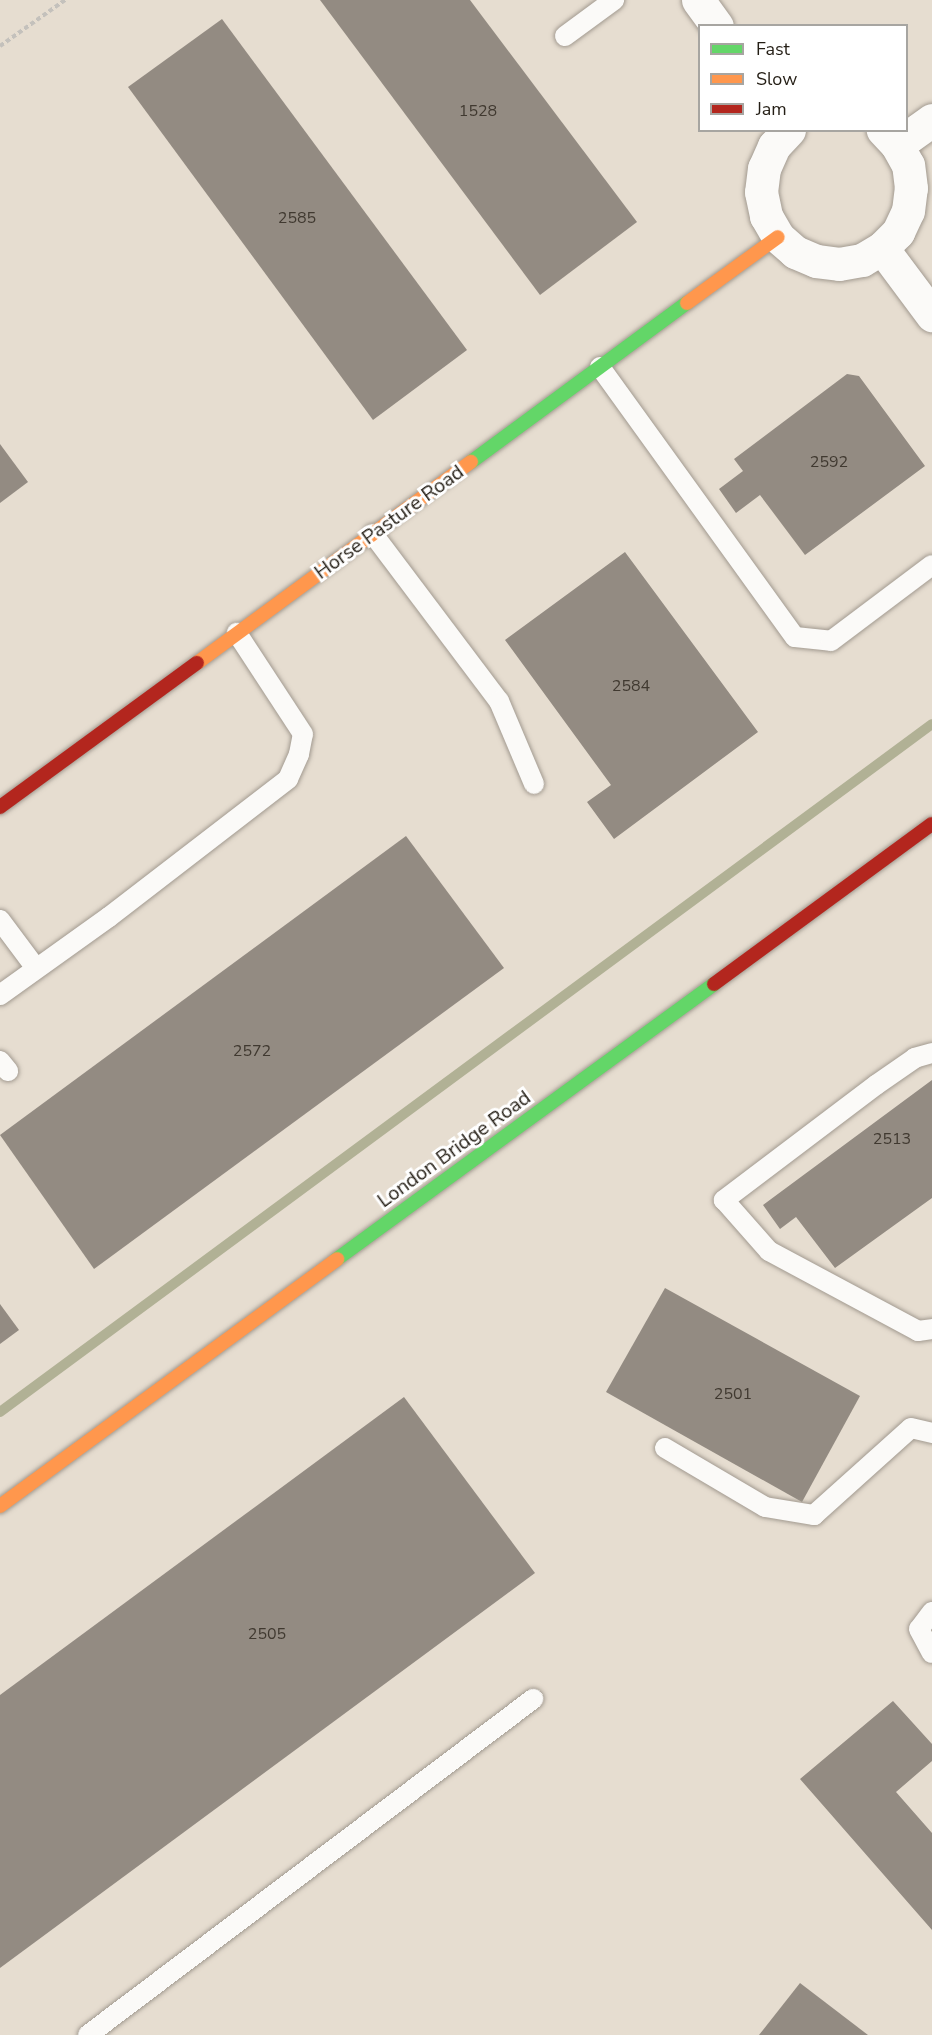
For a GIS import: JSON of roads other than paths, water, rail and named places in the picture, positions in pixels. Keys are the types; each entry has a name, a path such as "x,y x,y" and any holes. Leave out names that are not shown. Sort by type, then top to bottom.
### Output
{"street":[{"path":"698,0 716,24"},
{"path":"908,130 932,120"},
{"path":"787,132 774,146 764,168 761,192 766,216 778,237 795,252 816,261 839,264 862,260 882,248 903,221 911,188 908,165 890,138 904,132"},
{"name":"Horse Pasture Road","path":"2,802 778,237"},
{"path":"882,248 932,315"},
{"name":"London Bridge Road","path":"0,1506 932,824"}],"lane":[{"path":"565,36 614,0"},
{"path":"600,367 795,637 831,641 932,565"},
{"path":"373,534 499,700 534,784"},
{"path":"0,995 35,967 109,917 288,779 299,754 303,734 237,633"},
{"path":"0,920 35,967"},
{"path":"932,1053 915,1058 876,1085 724,1200 769,1251 918,1331 932,1329"},
{"path":"664,1448 765,1507 814,1515 911,1428 932,1432"},
{"path":"932,1612 920,1629 932,1653"},
{"path":"88,2035 532,1700"}],"waterway":[{"path":"0,1412 932,724"}]}
